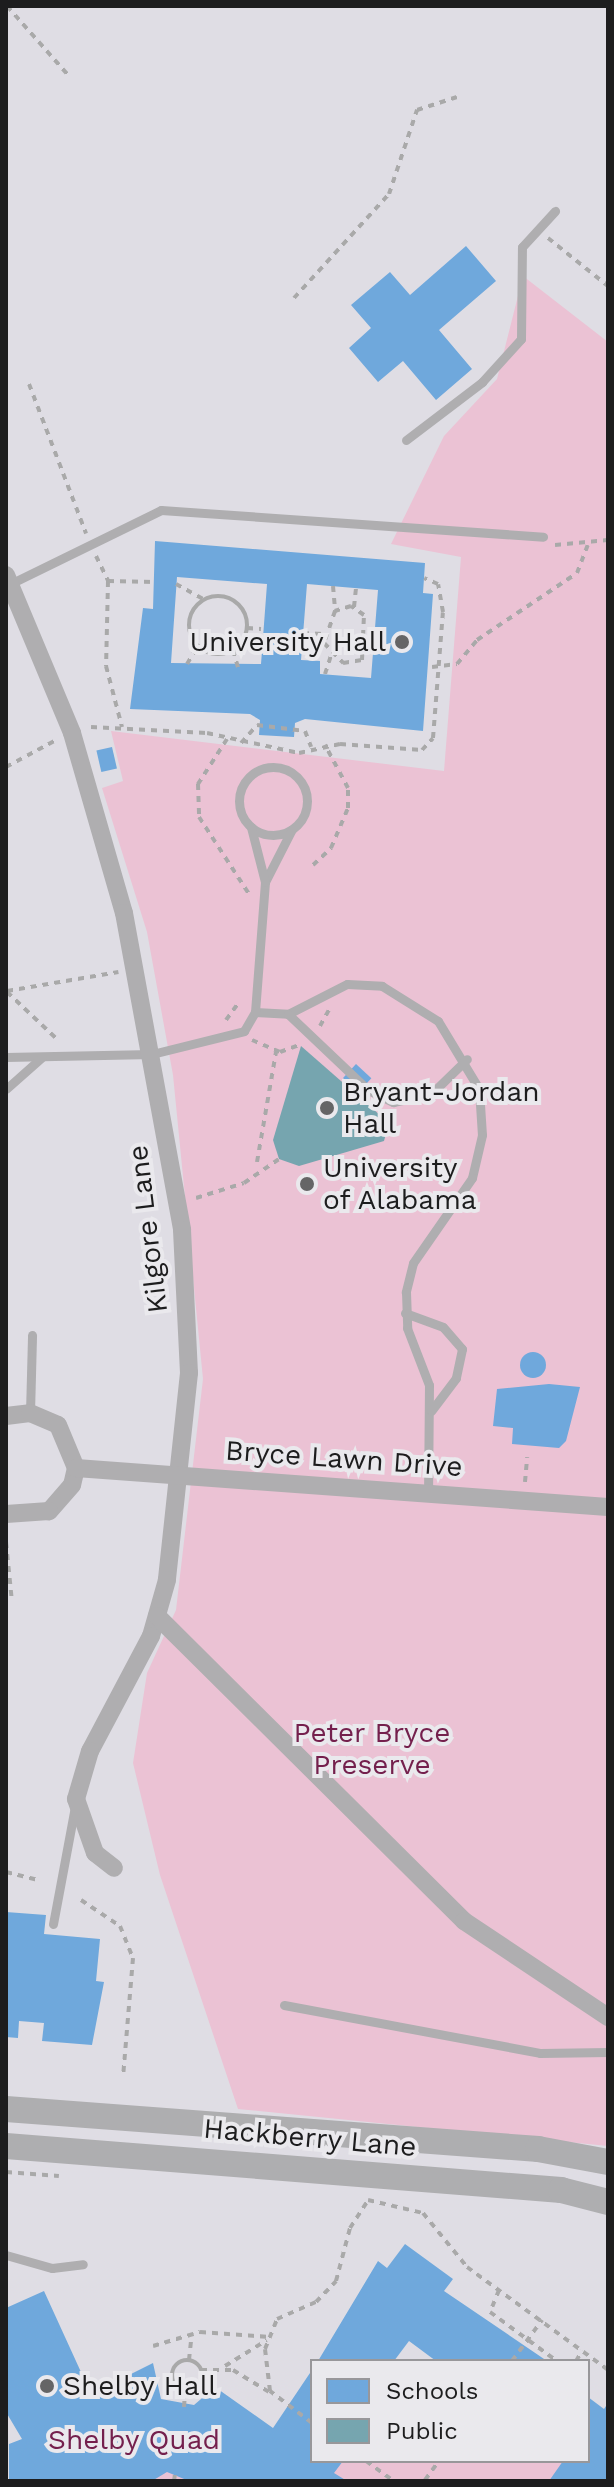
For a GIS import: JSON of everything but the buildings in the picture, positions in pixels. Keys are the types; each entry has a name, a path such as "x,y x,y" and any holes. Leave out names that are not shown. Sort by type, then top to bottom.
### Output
{"street":[{"name":"Kilgore Lane","path":"8,580 72,733 124,913 178,1202 189,1373 179,1475 157,1616 90,1751 76,1799"},
{"path":"6,1416 30,1413 68,1437 76,1468 72,1485 49,1511 6,1514"},
{"name":"Bryce Lawn Drive","path":"76,1468 608,1507"},
{"path":"157,1616 464,1921 608,2017"},
{"path":"76,1799 95,1853 114,1868"},
{"name":"Hackberry Lane","path":"6,2109 538,2149 608,2162"},
{"name":"Hackberry Lane","path":"6,2146 561,2190 608,2202"}],"lane":[{"path":"406,440 482,382 521,339 522,247 555,211"},
{"path":"8,580 161,510 543,537"},
{"path":"6,1057 152,1054 231,1039 255,1012 265,882 251,827 240,810 241,789 254,773 274,767 294,775 305,792 304,813 292,829 265,882"},
{"path":"251,827 271,835 292,829"},
{"path":"255,1012 288,1014 347,984 382,986 438,1021 467,1059 479,1089 482,1135 460,1201 413,1263 405,1313 431,1411 428,1493"},
{"path":"288,1014 368,1090 393,1102 431,1094 467,1059"},
{"path":"6,1089 42,1057"},
{"path":"405,1313 443,1327 462,1349 456,1378 431,1411"},
{"path":"30,1413 32,1335"},
{"path":"53,1924 76,1799"},
{"path":"284,2005 540,2053 608,2052"},
{"path":"6,2255 52,2268 83,2264"}],"path":[{"path":"7,6 69,76"},
{"path":"294,298 389,194 394,160 417,110 457,97"},
{"path":"537,229 608,286"},
{"path":"543,537 588,545 608,540"},
{"path":"435,667 457,664 477,640 577,573 588,545"},
{"path":"6,767 72,733 107,725 227,739 299,753 325,745 410,753 429,745 440,593 424,578"},
{"path":"108,581 155,582"},
{"path":"176,584 203,599 231,599 247,628"},
{"path":"333,586 335,611 323,634 331,655 343,663 369,661"},
{"path":"354,607 356,588"},
{"path":"203,599 189,624 198,646 210,653 233,650"},
{"path":"335,611 354,607"},
{"path":"354,607 364,615 362,660"},
{"path":"247,628 261,629"},
{"path":"238,667 233,650 247,628"},
{"path":"303,633 323,634"},
{"path":"187,664 198,646"},
{"path":"325,674 331,655"},
{"path":"241,743 257,725 305,731 311,747"},
{"path":"227,739 198,784 198,808 213,848 246,883 248,911"},
{"path":"313,865 331,848 348,808 348,788 325,745"},
{"path":"6,991 121,971"},
{"path":"220,1024 238,1007 243,987"},
{"path":"6,991 60,1042"},
{"path":"257,1162 276,1052"},
{"path":"178,1202 244,1183 279,1159"},
{"path":"523,1501 527,1457"},
{"path":"6,1542 12,1602"},
{"path":"6,1872 38,1880"},
{"path":"81,1900 120,1926 133,1958 123,2077"},
{"path":"274,2396 263,2366 277,2319 330,2289 368,2200 423,2213 459,2260 608,2370"},
{"path":"499,2290 490,2312 554,2359"},
{"path":"513,2359 542,2320"},
{"path":"153,2346 192,2333 270,2337"},
{"path":"184,2407 185,2391 172,2372 189,2360 192,2333"},
{"path":"189,2360 201,2370 219,2368 247,2358 270,2337"},
{"path":"577,2359 582,2351"},
{"path":"219,2368 274,2396 310,2422"},
{"path":"185,2391 199,2385 201,2370"},
{"path":"369,2463 394,2481"},
{"path":"400,2481 426,2480 438,2463"},
{"path":"174,2481 175,2474"}],"shaded area":[{"name":"University of Alabama","path":"6,6 608,6 608,2481 6,2481"}],"green space":[{"name":"Peter Bryce Preserve","path":"523,276 608,342 608,2146 238,2109 160,1875 133,1763 147,1673 176,1610 203,1379 173,1075 147,932 102,788 123,781 111,731 444,771 461,557 391,544 444,436 497,379"},
{"path":"590,2456 599,2456 582,2481 14,2481 310,2461 590,2463"}],"place":[{"name":"University Hall","path":"402,642"},
{"name":"Bryant-Jordan Hall","path":"327,1108"},
{"name":"University of Alabama","path":"307,1184"},
{"name":"Shelby Hall","path":"47,2386"}],"park label":[{"name":"Shelby Quad","path":"134,2440"}]}
